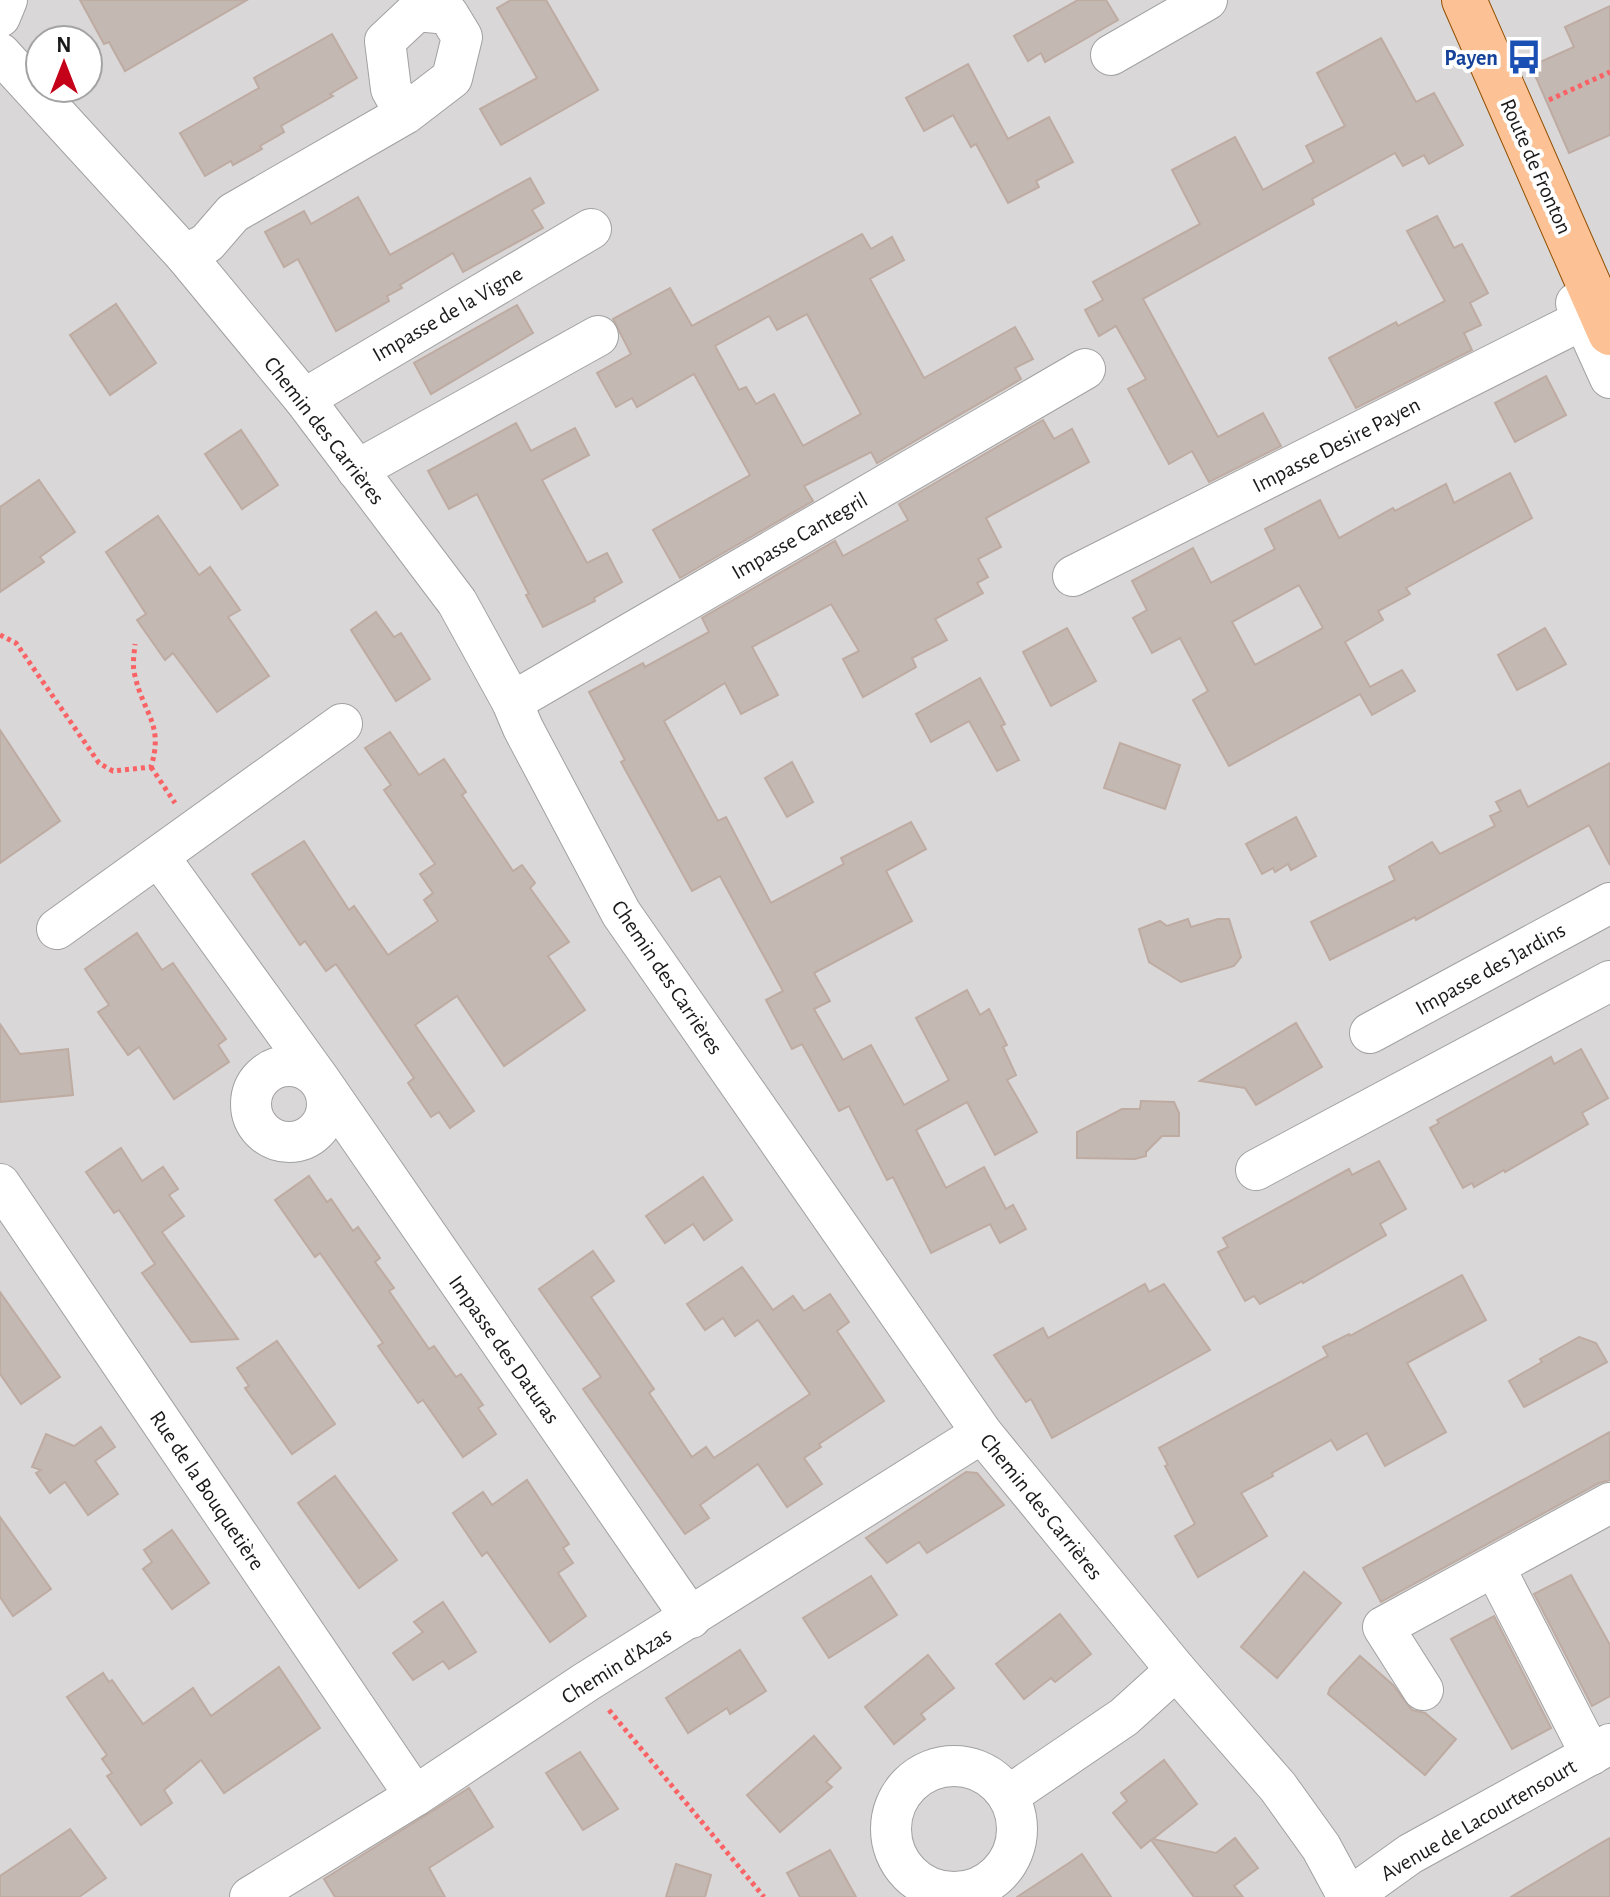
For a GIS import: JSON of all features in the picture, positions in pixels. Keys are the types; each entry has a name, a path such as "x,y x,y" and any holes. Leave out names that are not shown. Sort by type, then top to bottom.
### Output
{"main road":[{"name":"Route de Fronton","path":"1464,0 1516,117 1598,321"}],"street":[{"path":"0,17 7,0"},
{"path":"1111,55 1207,0"},
{"path":"1441,0 1487,107 1598,321 1610,378"},
{"name":"Chemin des Carrières","path":"0,53 185,255 304,399 457,602 621,913 982,1433 1176,1670 1278,1787 1321,1847 1349,1897"},
{"path":"185,255 207,243 233,213 405,114"},
{"name":"Impasse de la Vigne","path":"304,399 591,229"},
{"name":"Impasse Desire Payen","path":"1073,576 1598,321"},
{"path":"357,470 598,336"},
{"name":"Impasse Cantegril","path":"512,702 1085,369"},
{"path":"57,929 342,724"},
{"name":"Impasse des Daturas","path":"159,857 320,1080 691,1618"},
{"name":"Impasse des Jardins","path":"1370,1033 1610,903"},
{"path":"1256,1170 1610,981"},
{"name":"Rue de la Bouquetière","path":"0,1184 415,1796"},
{"name":"Chemin d'Azas","path":"250,1897 415,1796 586,1682 982,1433"},
{"path":"1423,1690 1383,1627 1610,1503"},
{"path":"1495,1568 1601,1749"},
{"path":"1008,1796 1124,1717 1176,1670"},
{"name":"Avenue de Lacourtensourt","path":"1349,1897 1410,1854 1601,1749"},
{"path":"965,1766 992,1777 1008,1796 1018,1826 1013,1854 996,1878 971,1891 912,1889 897,1859 889,1832 895,1804 911,1781 937,1768 965,1766"}],"path":[{"path":"1516,117 1610,72"},
{"path":"0,635 16,643 99,763 113,771 151,767 157,746 155,726 134,674 135,644"},
{"path":"586,1682 764,1897"}],"shaded area":[{"path":"0,0 1610,0 1610,1897 0,1897"}],"building":[{"path":"80,0 247,0 125,71 109,42 104,44 104,24 93,24"},
{"path":"511,0 546,0 598,90 501,145 480,109 537,78 497,8"},
{"path":"1078,0 1106,0 1118,20 1045,62 1041,53 1028,61 1014,36"},
{"path":"1610,6 1610,135 1569,153 1531,66 1574,47 1565,27"},
{"path":"332,34 357,78 330,94 333,96 281,126 284,132 260,146 262,149 233,165 231,161 205,176 180,133 259,88 254,78"},
{"path":"1381,38 1416,102 1434,93 1463,145 1429,164 1424,155 1403,166 1395,153 1312,199 1314,204 1143,299 1218,437 1263,413 1281,446 1209,482 1192,451 1169,464 1128,389 1146,379 1116,326 1099,336 1085,310 1103,300 1093,282 1200,224 1172,170 1235,137 1263,190 1314,162 1306,146 1345,126 1317,73"},
{"path":"968,64 1008,139 1049,117 1073,162 1036,181 1039,187 1008,203 976,144 971,147 953,115 924,131 906,98"},
{"path":"530,178 544,203 532,210 543,228 463,272 453,253 400,285 402,288 387,296 389,301 336,331 298,259 284,267 265,232 304,211 311,224 358,197 390,255"},
{"path":"1437,216 1454,248 1462,244 1488,293 1470,303 1481,325 1464,333 1472,350 1356,408 1329,358 1396,322 1398,326 1445,301 1407,231"},
{"path":"862,234 871,249 892,237 904,260 870,279 924,378 1015,327 1033,359 1015,368 1021,379 877,463 871,452 804,486 813,501 680,578 653,530 750,475 694,374 637,407 632,398 616,407 597,373 631,354 613,319 670,288 692,326","holes":["807,314 861,414 803,446 774,394 756,404 746,387 739,390 715,346 769,316 777,330"]},
{"path":"116,304 156,363 110,395 70,335"},
{"path":"517,305 533,333 431,394 414,363"},
{"path":"1546,376 1566,415 1515,442 1495,403"},
{"path":"1043,420 1054,439 1072,429 1089,462 986,518 1001,547 978,559 988,577 977,583 983,593 935,619 947,640 912,658 916,667 863,697 843,659 859,651 831,604 752,647 778,695 741,714 725,683 664,721 718,821 726,817 771,903 844,864 841,858 911,822 926,849 886,871 912,921 814,973 830,1001 814,1009 843,1060 871,1045 904,1105 949,1080 916,1018 967,990 980,1015 989,1009 1007,1045 1003,1047 1016,1075 1007,1080 1037,1132 995,1155 967,1102 916,1130 946,1188 984,1167 1006,1209 1013,1205 1026,1229 1000,1243 990,1224 931,1253 893,1177 887,1180 849,1106 839,1111 802,1044 792,1049 766,1000 783,991 720,876 692,891 621,762 625,760 589,692 643,663 645,667 709,632 702,618 835,541 843,556 908,520 899,504"},
{"path":"516,423 531,451 575,428 589,455 542,480 587,563 607,553 622,582 594,598 595,601 543,627 477,494 449,509 428,471"},
{"path":"241,430 278,485 242,509 205,454"},
{"path":"1510,473 1532,518 1406,588 1410,594 1378,611 1383,620 1345,642 1370,687 1402,670 1415,691 1372,715 1360,694 1229,766 1193,700 1208,691 1180,638 1152,653 1133,618 1147,610 1132,581 1193,548 1211,583 1275,549 1265,529 1320,500 1339,538 1393,508 1395,511 1446,484 1454,503","holes":["1299,585 1323,628 1255,665 1232,622"]},
{"path":"39,480 75,532 40,557 44,562 0,592 0,507"},
{"path":"158,516 199,575 210,567 240,610 228,617 269,676 217,712 173,653 165,660 137,620 146,614 106,552"},
{"path":"376,612 394,637 401,633 430,679 396,701 351,630"},
{"path":"1067,628 1096,681 1051,706 1023,652"},
{"path":"1545,628 1566,664 1517,690 1498,655"},
{"path":"980,678 1005,724 1001,726 1019,760 997,771 969,721 931,742 916,714"},
{"path":"0,730 60,821 0,863"},
{"path":"390,732 419,775 444,759 466,792 462,795 513,871 522,865 535,883 530,888 569,942 548,956 585,1010 504,1066 457,996 415,1025 474,1111 450,1128 439,1112 431,1117 408,1083 414,1078 336,964 326,971 305,941 300,945 252,874 304,841 349,910 354,906 388,955 438,921 424,900 433,893 420,874 435,864 384,790 391,785 365,748"},
{"path":"1120,743 1180,765 1165,809 1104,788"},
{"path":"792,762 813,802 787,817 765,778"},
{"path":"1610,763 1610,865 1589,825 1416,920 1415,917 1330,960 1311,922 1395,880 1389,867 1432,842 1440,854 1495,826 1490,816 1501,811 1496,802 1520,790 1528,807"},
{"path":"1296,817 1316,856 1291,870 1288,864 1275,872 1273,868 1262,874 1246,844"},
{"path":"1188,919 1191,927 1229,919 1241,957 1234,966 1181,982 1149,962 1139,929 1160,921 1167,926"},
{"path":"137,933 162,970 173,963 226,1039 218,1045 229,1062 174,1099 139,1047 128,1055 98,1012 109,1005 85,969"},
{"path":"1296,1023 1322,1067 1256,1105 1245,1088 1200,1081"},
{"path":"0,1024 20,1054 68,1049 73,1095 0,1102"},
{"path":"1581,1049 1608,1098 1582,1113 1588,1124 1505,1172 1474,1187 1472,1183 1463,1188 1430,1128 1439,1123 1437,1120 1551,1057 1554,1064"},
{"path":"1141,1101 1174,1102 1179,1113 1179,1136 1162,1136 1146,1152 1146,1156 1135,1159 1077,1158 1077,1132 1122,1109 1140,1109"},
{"path":"121,1148 142,1181 163,1167 178,1189 169,1195 184,1216 162,1232 238,1339 191,1342 142,1273 155,1264 119,1210 114,1213 86,1172"},
{"path":"1379,1161 1406,1209 1380,1224 1386,1235 1260,1304 1254,1296 1245,1301 1218,1252 1228,1247 1223,1238 1349,1169 1352,1175"},
{"path":"309,1176 327,1202 331,1199 353,1231 358,1227 380,1258 375,1262 394,1288 389,1291 429,1349 434,1346 456,1377 461,1374 483,1405 478,1408 496,1434 463,1457 423,1400 418,1403 378,1346 383,1343 320,1253 315,1257 275,1200"},
{"path":"703,1177 732,1220 704,1240 693,1224 665,1243 646,1216"},
{"path":"593,1251 614,1281 591,1297 654,1389 649,1393 692,1457 706,1447 714,1458 810,1394 758,1320 735,1336 723,1318 705,1330 687,1304 742,1267 773,1310 793,1296 804,1311 830,1294 849,1322 837,1331 884,1401 819,1444 821,1447 804,1458 822,1484 787,1507 758,1464 700,1505 709,1518 685,1534 583,1389 601,1377 539,1289"},
{"path":"1462,1275 1486,1320 1407,1363 1446,1432 1385,1466 1367,1433 1337,1450 1331,1440 1272,1473 1273,1476 1241,1493 1267,1536 1198,1577 1175,1536 1195,1524 1159,1448 1328,1356 1323,1347 1350,1336"},
{"path":"1145,1284 1149,1292 1164,1284 1210,1350 1052,1438 1031,1399 1026,1402 994,1355 1043,1328 1048,1338"},
{"path":"0,1292 60,1377 21,1404 0,1374"},
{"path":"1579,1337 1596,1343 1607,1362 1524,1407 1509,1381"},
{"path":"277,1341 335,1424 292,1454 245,1388 249,1386 237,1368"},
{"path":"101,1427 115,1447 95,1461 118,1494 88,1515 65,1482 50,1493 36,1473 41,1470 32,1467 46,1434 74,1446"},
{"path":"1610,1432 1610,1480 1599,1483 1381,1602 1363,1568"},
{"path":"966,1472 977,1473 1004,1505 927,1553 919,1542 887,1563 866,1538"},
{"path":"335,1476 397,1560 359,1588 298,1503"},
{"path":"527,1480 569,1544 563,1548 573,1563 558,1573 586,1616 550,1642 487,1552 482,1556 453,1513 483,1492 492,1505"},
{"path":"0,1517 51,1589 13,1616 0,1597"},
{"path":"172,1530 209,1583 172,1609 143,1569 152,1562 144,1550"},
{"path":"1304,1572 1341,1603 1277,1678 1241,1647"},
{"path":"1571,1575 1610,1645 1610,1696 1592,1706 1534,1594"},
{"path":"871,1576 897,1615 829,1658 803,1618"},
{"path":"443,1602 476,1652 449,1669 443,1661 413,1680 393,1653 423,1632 414,1622"},
{"path":"1060,1614 1091,1654 1055,1682 1051,1678 1024,1699 996,1664"},
{"path":"1494,1616 1551,1728 1512,1749 1451,1639"},
{"path":"740,1650 766,1691 730,1714 727,1708 688,1733 666,1698"},
{"path":"928,1655 954,1688 921,1714 925,1719 894,1744 865,1707"},
{"path":"1360,1656 1393,1685 1412,1710 1425,1713 1456,1739 1425,1775 1328,1694"},
{"path":"279,1667 320,1728 224,1793 201,1760 164,1790 172,1803 141,1825 107,1776 112,1773 102,1759 107,1755 67,1697 103,1673 109,1682 112,1680 143,1724 193,1688 211,1716"},
{"path":"814,1736 841,1768 826,1782 832,1787 780,1832 747,1795"},
{"path":"580,1752 618,1809 583,1830 546,1773"},
{"path":"1164,1760 1197,1804 1153,1839 1216,1853 1235,1838 1258,1868 1234,1886 1243,1897 1194,1897 1151,1840 1141,1848 1113,1813 1127,1801 1121,1793"},
{"path":"469,1788 493,1827 429,1868 445,1897 335,1897 324,1879"},
{"path":"70,1829 106,1878 79,1897 0,1897 0,1876"},
{"path":"1610,1838 1610,1897 1511,1897 1594,1847"},
{"path":"830,1850 856,1897 800,1897 787,1873"},
{"path":"1082,1854 1111,1897 1017,1897 1069,1863"},
{"path":"676,1864 711,1875 705,1897 666,1897"}],"place":[{"name":"Payen","path":"1524,57"}]}
